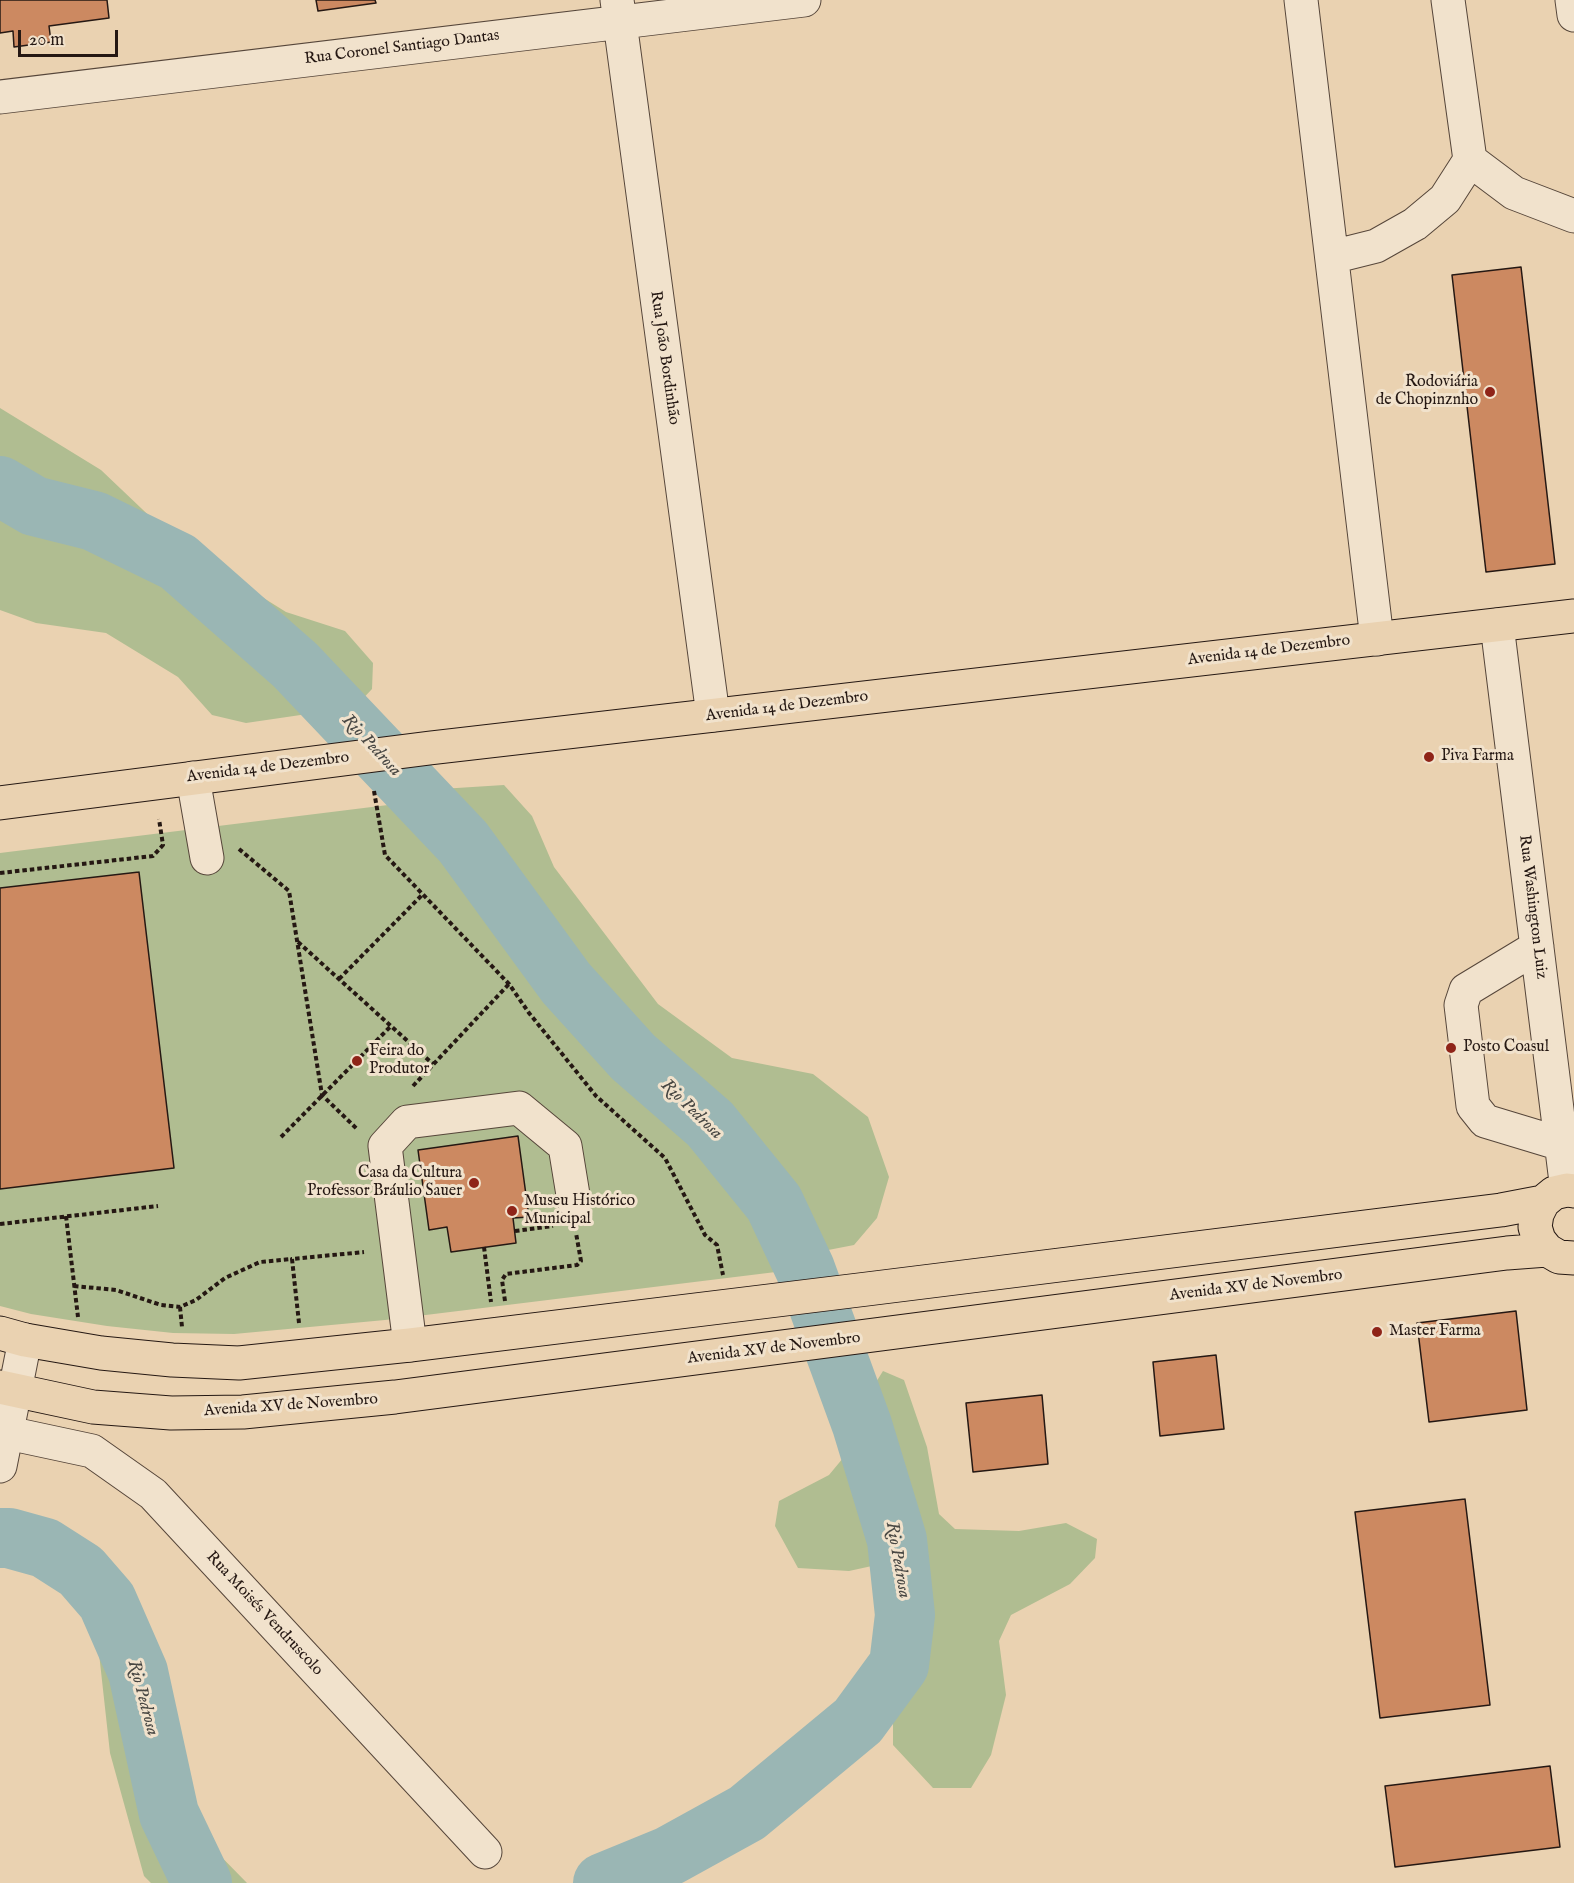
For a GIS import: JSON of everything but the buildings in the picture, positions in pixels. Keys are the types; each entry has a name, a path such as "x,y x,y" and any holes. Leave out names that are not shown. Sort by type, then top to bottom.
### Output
{"main road":[{"name":"Avenida 14 de Dezembro","path":"0,803 430,748 1574,616"},
{"path":"13,1336 101,1353 172,1360 239,1363 410,1345 736,1295 867,1289 1501,1210 1561,1194"},
{"path":"1561,1194 1537,1214 1535,1227 1539,1240 1567,1259"},
{"name":"Avenida XV de Novembro","path":"8,1390 93,1407 171,1413 243,1412 395,1397 1507,1253 1567,1259"}],"street":[{"name":"Rua Coronel Santiago Dantas","path":"0,97 617,11 804,0"},
{"path":"1301,0 1377,639"},
{"path":"1332,257 1376,246 1415,224 1445,199 1470,160 1448,0"},
{"path":"1572,0 1574,15"},
{"name":"Rua João Bordinhão","path":"617,11 712,715"},
{"path":"1470,160 1514,193 1574,216"},
{"name":"Rua Washington Luiz","path":"1497,625 1561,1144 1561,1194"},
{"path":"194,778 207,858"},
{"path":"1537,947 1466,990 1461,1005 1473,1107 1485,1121 1561,1144"},
{"path":"410,1345 385,1146 407,1122 519,1108 565,1146 570,1218"},
{"path":"0,1466 8,1433 8,1390 13,1336"},
{"name":"Rua Moisés Vendruscolo","path":"8,1433 92,1450 153,1494 485,1852"}],"path":[{"path":"374,791 385,855 509,984 529,1013 596,1096 665,1158 705,1235 717,1245 736,1295"},
{"path":"0,873 153,856 163,845 159,819"},
{"path":"237,847 289,891 322,1095 365,1137"},
{"path":"339,979 423,894"},
{"path":"297,940 433,1064"},
{"path":"411,1088 509,984"},
{"path":"281,1137 391,1026"},
{"path":"0,1224 158,1206"},
{"path":"66,1216 78,1319"},
{"path":"505,1302 502,1280 506,1274 577,1265 581,1261 570,1218 515,1231"},
{"path":"483,1247 491,1304"},
{"path":"74,1287 116,1290 161,1305 180,1307 196,1299 225,1278 260,1262 369,1251"},
{"path":"292,1259 299,1324"}],"green space":[{"path":"0,408 101,470 182,547 286,612 345,631 373,663 372,689 355,707 246,723 212,715 178,677 106,633 36,623 0,610"},
{"path":"504,785 532,816 554,867 658,1004 732,1058 813,1074 868,1117 889,1177 877,1218 854,1245 787,1258 792,1270 385,1320 234,1334 173,1333 107,1326 31,1314 0,1306 0,853 388,805 425,790"},
{"path":"883,1371 904,1380 927,1447 939,1514 955,1529 1019,1531 1066,1523 1097,1539 1095,1558 1070,1584 1011,1615 999,1641 1006,1695 991,1755 971,1788 933,1788 893,1745 893,1716 917,1687 931,1638 915,1578 881,1564 849,1571 798,1568 775,1526 779,1501 829,1475 853,1446 868,1395"},
{"path":"89,1559 112,1562 139,1606 179,1731 194,1829 247,1883 151,1883 144,1876 110,1753 95,1617 76,1583 80,1562"}],"waterway":[{"name":"Rio Pedrosa","path":"0,486 34,506 94,521 178,562 295,665 463,842 566,983 633,1057 710,1124 774,1203 805,1269 862,1425 897,1540 905,1615 899,1665 858,1721 747,1813 669,1856 603,1883"},
{"name":"Rio Pedrosa","path":"0,1538 9,1538 45,1548 81,1571 107,1601 138,1672 169,1814 202,1883"}],"place":[{"name":"Rodoviária de Chopinznho","path":"1490,392"},
{"name":"Piva Farma","path":"1429,757"},
{"name":"Posto Coasul","path":"1451,1048"},
{"name":"Feira do Produtor","path":"357,1061"},
{"name":"Casa da Cultura Professor Bráulio Sauer","path":"474,1183"},
{"name":"Museu Histórico Municipal","path":"512,1211"},
{"name":"Master Farma","path":"1377,1332"}]}
